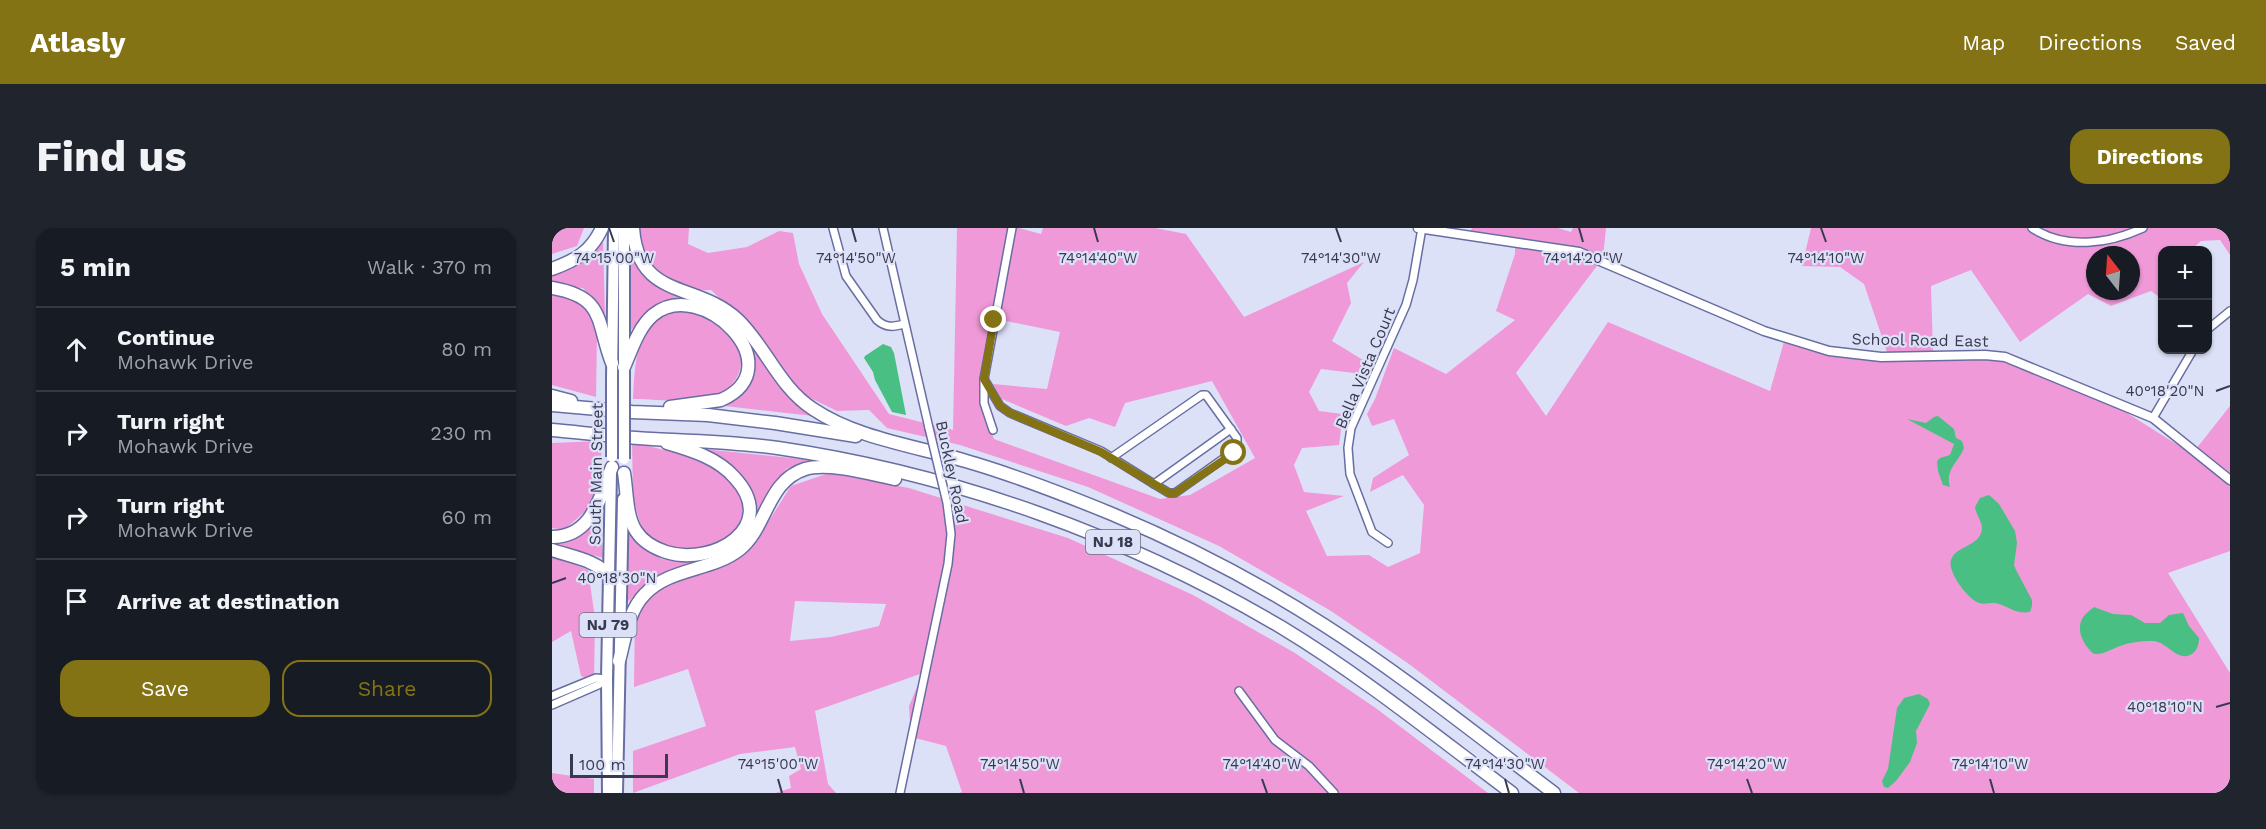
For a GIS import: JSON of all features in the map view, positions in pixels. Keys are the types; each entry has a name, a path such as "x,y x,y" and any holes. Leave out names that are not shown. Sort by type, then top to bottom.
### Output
{"highway":[{"path":"552,269 586,253 602,228"},
{"path":"633,228 636,252 646,270 661,282 714,304 736,319 800,400 841,424 902,444"},
{"path":"552,288 578,296 595,309 618,365"},
{"path":"618,365 645,323 660,311 677,306 708,312 726,323 740,338 747,351 746,374 741,385 729,396 721,400 632,412"},
{"path":"552,396 592,407"},
{"name":"NJ 18","path":"552,405 752,420 902,444 978,465 1090,505 1185,547 1248,579 1325,625 1382,664 1554,793"},
{"name":"NJ 18","path":"552,430 591,435 721,442 820,455 949,484 1080,528 1164,564 1227,596 1280,627 1344,668 1512,793"},
{"path":"552,438 591,435"},
{"path":"624,473 633,524 638,533 650,544 671,553 691,556 717,551 736,540 746,526 748,515 747,499 739,482 725,468 707,457 654,439"},
{"path":"552,537 573,533 589,520 597,506 612,462"},
{"path":"619,662 634,610 646,592 661,582 725,558 739,550 750,538 779,487 798,472 815,467 828,467 950,491 967,491"},
{"path":"552,550 596,564 603,568 610,578"}],"main road":[{"name":"South Main Street","path":"614,228 618,365 624,381 617,793"},
{"name":"South Main Street","path":"608,793 607,679 612,380 618,365 624,228"}],"street":[{"path":"833,228 846,276 877,320 883,326 904,324"},
{"name":"Buckley Road","path":"883,228 947,504 951,534 948,564 900,793"},
{"path":"993,430 984,403 984,379 1012,228"},
{"name":"School Road East","path":"1420,228 1579,252 1764,331 1829,351 1881,357 1985,355 2005,357 2153,418 2230,480"},
{"name":"Bella Vista Court","path":"1388,543 1372,532 1350,474 1348,448 1351,428 1406,305 1413,280 1420,228"},
{"path":"2032,228 2046,237 2083,243 2122,238 2143,228"},
{"path":"2212,326 2230,311"},
{"path":"2153,418 2191,354"},
{"path":"984,379 1000,406 1010,413 1094,448 1169,493 1175,493 1234,453 1238,442 1212,402 1204,394 1111,458"},
{"path":"1154,484 1231,429"},
{"path":"552,696 596,678 607,679"},
{"path":"552,705 607,679"},
{"path":"1239,691 1275,740 1309,766 1334,793"}],"shaded area":[{"path":"552,228 584,228 577,246 552,254"},
{"path":"637,228 689,228 688,244 708,253 747,247 779,231 793,233 799,264 822,314 889,414 953,430 957,228 1019,228 1041,234 1043,228 1155,228 1186,234 1244,317 1364,262 1347,283 1351,303 1332,341 1363,360 1362,374 1321,369 1309,392 1319,411 1343,414 1339,445 1302,448 1294,465 1304,492 1344,496 1306,511 1327,556 1369,555 1388,567 1420,553 1424,505 1403,475 1370,492 1373,478 1409,455 1394,419 1372,426 1367,414 1394,348 1446,374 1515,320 1496,311 1515,254 1515,241 1469,235 1472,228 1558,228 1571,232 1573,228 1606,228 1603,258 1516,373 1546,416 1608,322 1770,391 1785,338 1802,344 1888,355 1864,284 1840,267 1802,266 1811,228 2230,228 2230,255 2220,240 2201,241 2195,246 2158,246 2158,296 2151,291 2140,295 2140,246 2086,246 2086,295 2020,342 1971,270 1931,286 1933,351 2025,360 2111,403 2189,452 2230,485 2230,551 2168,573 2230,673 2230,793 1579,793 1409,664 1331,611 1219,546 1088,487 960,445 887,428 869,410 837,411 796,391 768,346 711,290 692,291 654,271 641,256","holes":["996,319 1060,332 1047,389 993,384 1002,399 1066,426 1089,418 1115,427 1125,403 1212,381 1255,458 1190,495 1160,499 994,439 979,399"]},
{"path":"603,237 605,315 583,288 552,286 552,272"},
{"path":"628,250 642,274 685,300 654,306 631,330"},
{"path":"552,294 566,295 592,310 597,334 596,397 552,385"},
{"path":"2100,300 2127,300 2111,306"},
{"path":"691,310 717,322 733,338 739,349 741,360 740,370 735,380 717,395 703,399 678,401 633,399 638,352 646,331 663,315"},
{"path":"749,340 813,416 716,405 743,390 755,368"},
{"path":"883,344 891,347 894,353 906,415 892,412 864,358"},
{"path":"2230,406 2230,478 2196,449"},
{"path":"1938,416 1954,429 1956,438 1962,441 1964,448 1949,475 1950,487 1943,485 1937,461 1950,455 1954,444 1907,419 1926,423"},
{"path":"600,441 603,472 590,507 564,530 552,528 552,443"},
{"path":"632,442 700,459 732,477 743,506 741,523 729,539 702,549 674,549 643,535 633,497"},
{"path":"703,449 811,460 786,469 764,500 752,526 753,495 733,466"},
{"path":"829,473 909,488 1068,538 1193,595 1295,653 1377,709 1488,793 959,793 962,792 946,746 911,737 909,706 923,673 815,711 828,784 836,793 776,793 791,788 789,776 801,769 795,747 740,754 633,793 633,751 706,726 688,669 634,687 635,610 660,589 721,566 754,544 791,486","holes":["795,601 886,604 879,626 831,637 790,641"]},
{"path":"1989,495 1999,504 2015,531 2017,543 2014,565 2032,600 2030,612 2017,611 1996,603 1977,602 1963,590 1952,571 1951,560 1954,555 1973,543 1981,534 1982,525 1975,507 1980,498"},
{"path":"600,512 603,558 552,543 552,541 576,538 581,535 590,527"},
{"path":"627,523 661,559 701,562 657,578 626,603"},
{"path":"552,555 588,570 595,618 594,682 581,676 571,631 552,642"},
{"path":"2094,607 2113,614 2131,615 2145,623 2160,623 2169,615 2183,613 2189,626 2199,638 2198,647 2195,652 2182,656 2158,642 2145,641 2094,654 2084,643 2080,624"},
{"path":"1919,694 1928,699 1930,704 1916,731 1917,743 1910,762 1896,781 1888,788 1884,787 1882,781 1888,769 1897,708 1904,698"},
{"path":"552,773 594,779 594,793 552,793"}],"route":[{"path":"994,320 984,379 1000,406 1016,417 1101,452 1169,493 1175,493 1234,453"}]}
